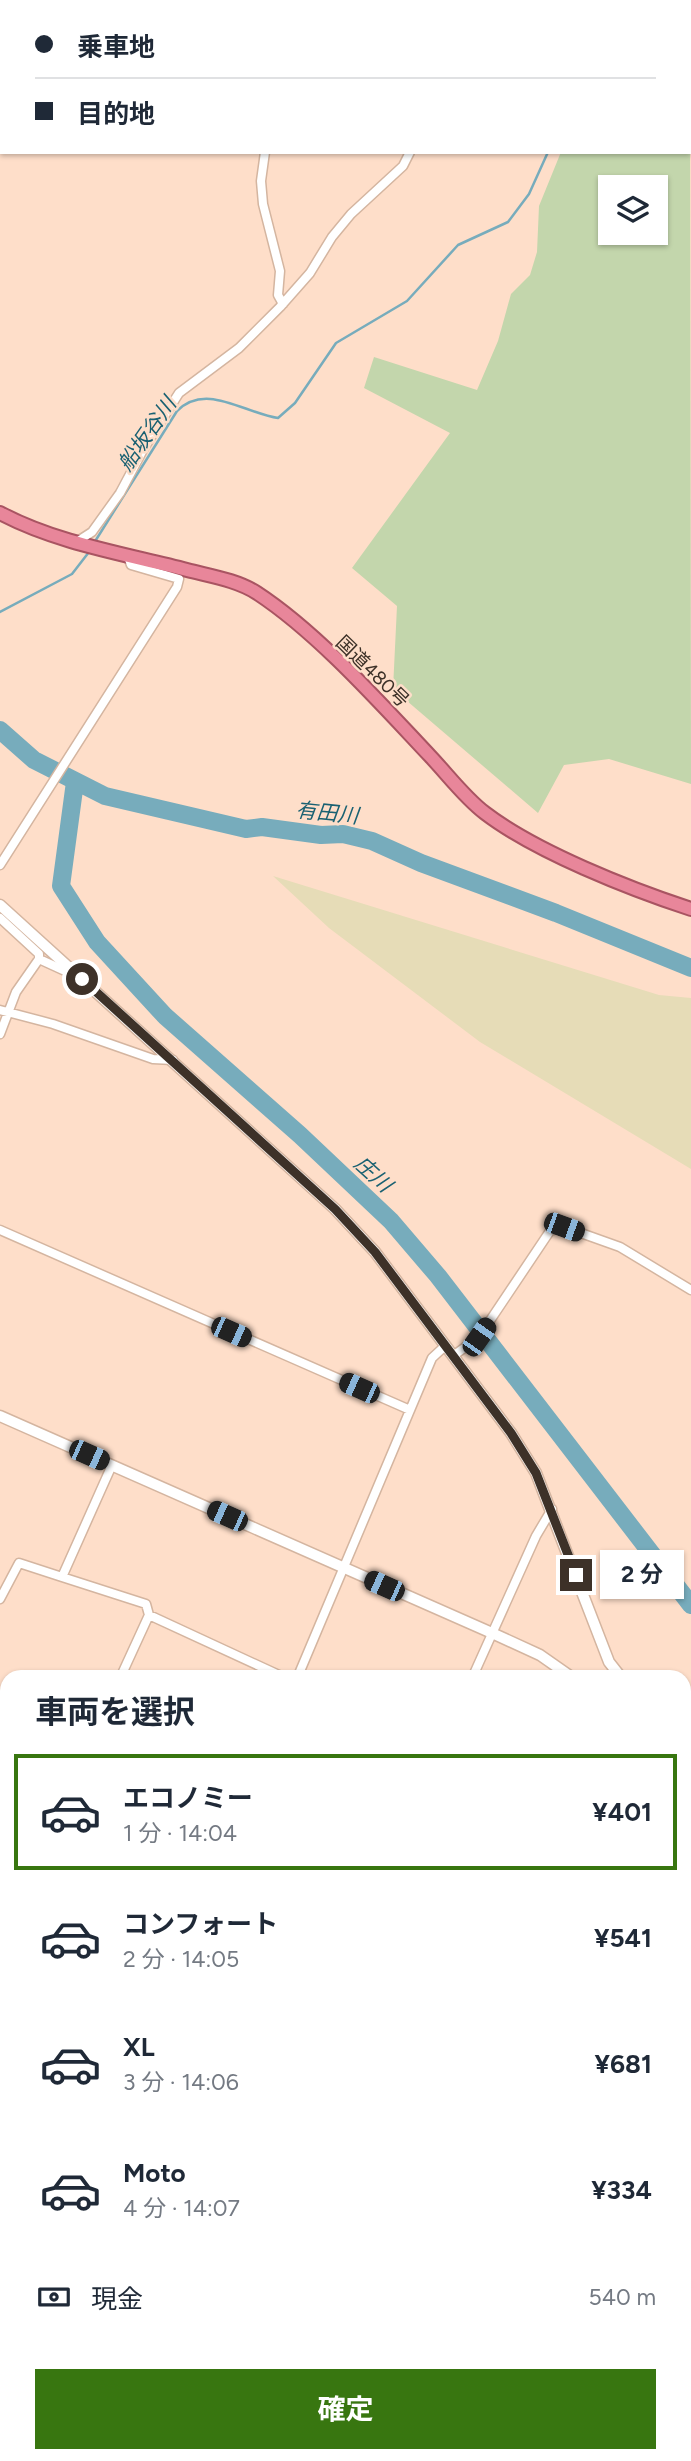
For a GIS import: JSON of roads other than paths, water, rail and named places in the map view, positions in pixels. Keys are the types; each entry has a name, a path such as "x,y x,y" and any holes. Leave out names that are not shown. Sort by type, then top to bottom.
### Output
{"highway":[{"name":"国道480号","path":"0,513 78,541 229,581 254,592 283,612 345,669 484,812 552,852 663,900 691,909"}],"street":[{"path":"265,154 261,181 262,204 280,271 278,295 283,304"},
{"path":"78,541 92,532 120,493 144,448 179,393 239,348 283,304 310,273 332,237 351,214 403,166 409,154"},
{"path":"0,865 177,587 179,579 131,565 127,554"},
{"path":"0,905 335,1209 375,1252 517,1443 536,1473 601,1640 616,1670"},
{"path":"0,918 39,954 39,959 16,992 0,1034"},
{"path":"39,959 63,971 70,968"},
{"path":"0,1010 153,1059 173,1060"},
{"path":"453,1356 479,1337 550,1231 556,1228 564,1227 620,1247 691,1290"},
{"path":"0,1230 410,1410"},
{"path":"300,1670 432,1357 445,1346"},
{"path":"0,1416 492,1633 540,1655 561,1670"},
{"path":"62,1577 112,1465"},
{"path":"476,1670 536,1536 552,1509"},
{"path":"0,1599 19,1563 146,1604 149,1615 124,1670"},
{"path":"149,1615 268,1670"}],"waterway":[{"name":"船坂谷川","path":"94,543 177,411 188,403 213,399 278,418 295,403 336,343 407,301 458,245 508,222 529,194 547,154"},
{"name":"船坂谷川","path":"0,612 72,574 89,552"},
{"name":"有田川","path":"0,730 34,760 105,796 246,829 262,827 321,835 343,834 372,841 421,863 556,913 691,968"},
{"name":"庄川","path":"75,782 61,886 97,942 165,1016 300,1135 391,1221 438,1276 691,1605"}]}
